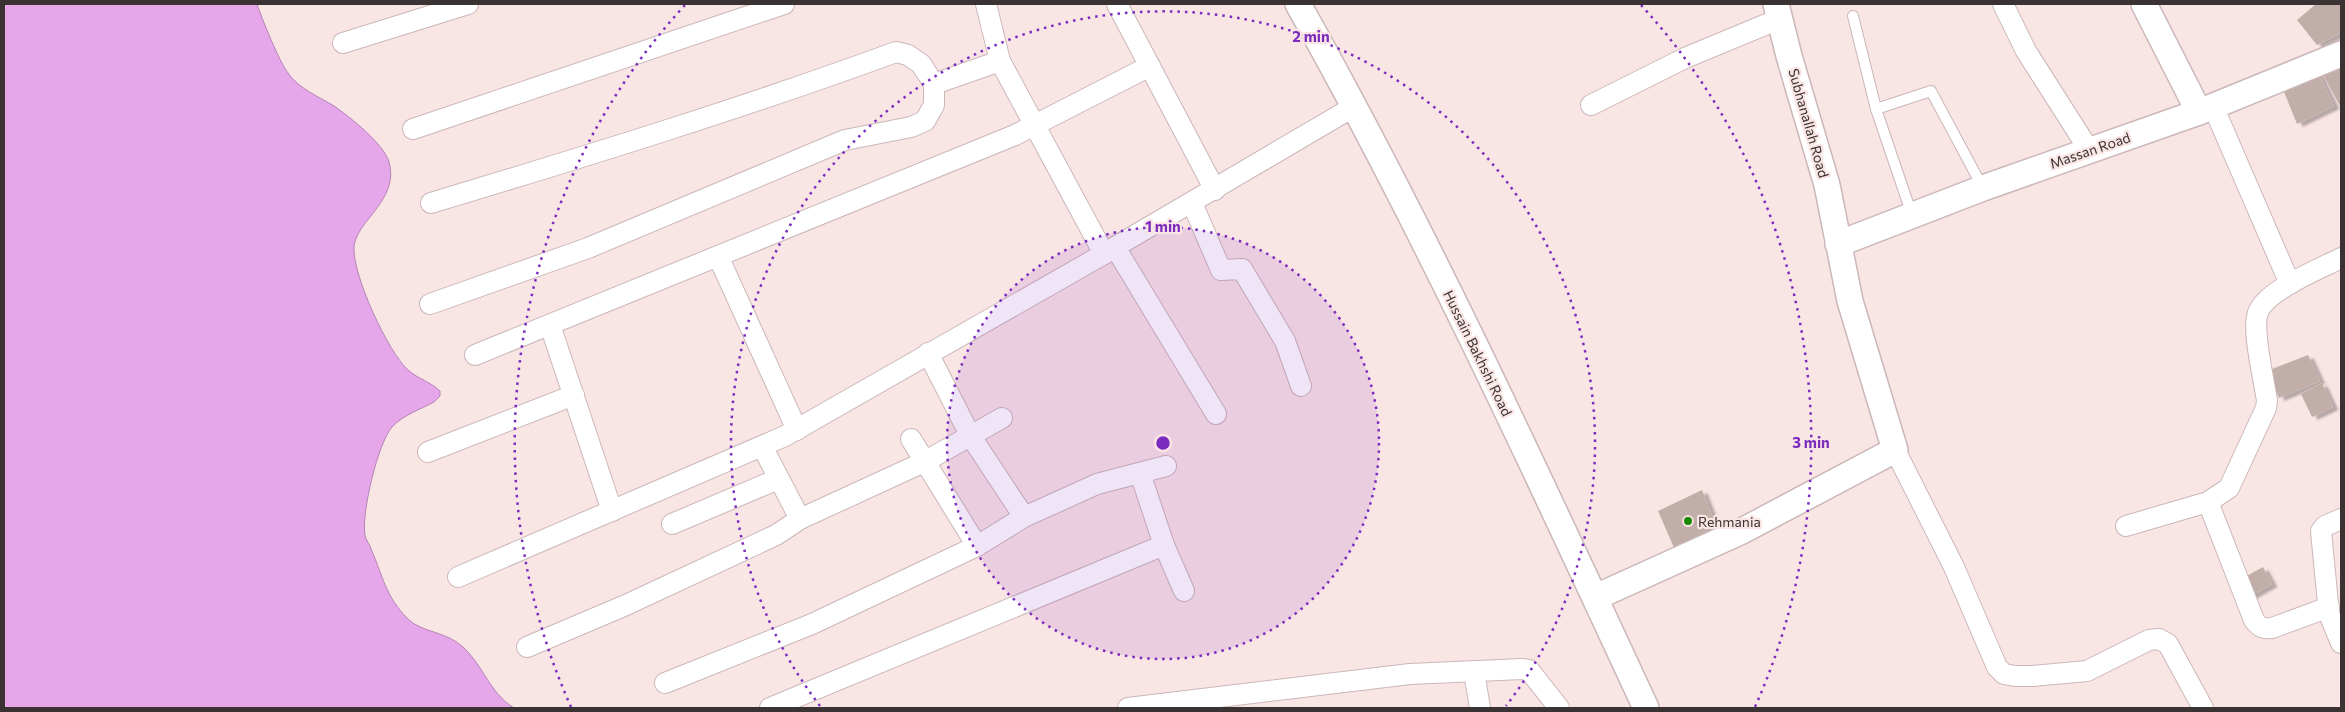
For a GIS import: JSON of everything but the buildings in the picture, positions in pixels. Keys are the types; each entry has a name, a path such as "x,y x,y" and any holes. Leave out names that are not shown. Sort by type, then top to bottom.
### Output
{"street":[{"path":"343,43 468,4"},
{"path":"413,129 784,4"},
{"path":"986,4 1000,61 1034,125 1110,250 1216,414"},
{"path":"1117,4 1215,190"},
{"name":"Hussain Bakhshi Road","path":"1298,4 1355,106 1596,597 1646,708"},
{"path":"2003,4 2026,51 2089,150"},
{"path":"2144,4 2206,109 2290,284"},
{"path":"1591,105 1778,12"},
{"name":"Subhanallah Road","path":"1778,12 1827,185 1850,301 1895,450"},
{"path":"430,304 588,248 845,140 910,127 925,121 934,105 934,84 920,64 908,55 896,52 793,90 431,203"},
{"name":"Massan Road","path":"1838,244 1983,188 2206,109 2341,54"},
{"path":"934,84 1000,61"},
{"path":"475,356 1034,125 1150,66"},
{"path":"458,577 797,430 1215,190 1355,106"},
{"path":"1192,203 1221,270 1242,269 1285,341 1301,386"},
{"path":"718,256 797,430"},
{"path":"2126,526 2208,502 2228,488 2266,408 2267,401 2256,328 2257,315 2262,303 2290,284 2341,258"},
{"path":"550,325 612,511"},
{"path":"928,354 970,436 1024,517"},
{"path":"428,452 574,395"},
{"path":"527,648 776,535 800,520 924,462 1002,418"},
{"path":"911,439 977,546"},
{"path":"762,446 800,520"},
{"path":"1596,597 1742,531 1895,450 1954,567 1997,667 2004,674 2032,676 2087,670 2149,640 2159,639 2168,644 2203,708"},
{"path":"665,683 812,624 977,546 1024,517 1097,484 1166,466"},
{"path":"1140,473 1164,545 1184,591"},
{"path":"672,524 778,478"},
{"path":"2208,502 2258,626 2263,629 2272,628 2329,607"},
{"path":"2341,519 2325,526 2321,531 2329,614 2341,643"},
{"path":"770,708 1164,545"},
{"path":"1128,708 1410,674 1529,670 1558,708"},
{"path":"1474,672 1480,708"}],"lane":[{"path":"1853,16 1876,109 1912,215"},
{"path":"1876,109 1932,90 1983,188"}],"shaded area":[{"path":"4,4 257,4 276,50 292,79 349,117 381,147 389,162 390,181 383,198 357,236 354,245 355,259 365,293 391,347 408,370 440,391 440,396 434,402 401,419 392,427 387,435 376,463 368,496 364,525 366,537 385,586 400,610 414,624 450,638 464,648 477,663 498,695 514,708 4,708"}],"place":[{"name":"Rehmania","path":"1688,521"}]}
